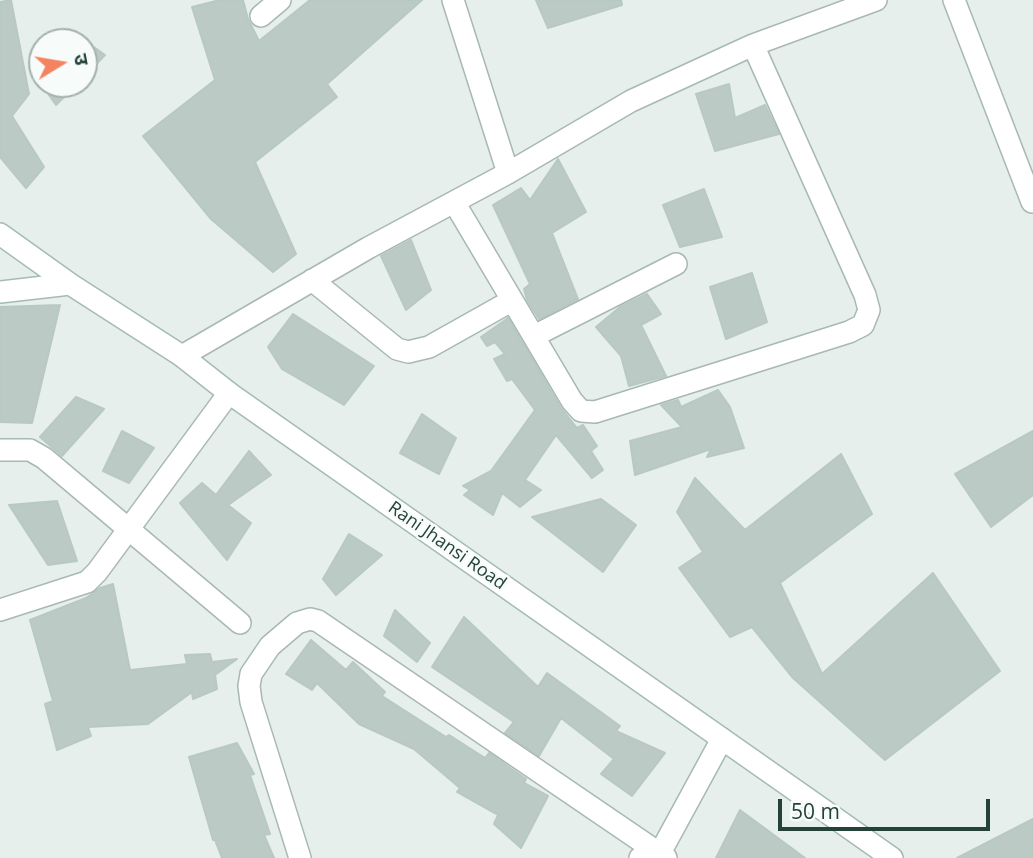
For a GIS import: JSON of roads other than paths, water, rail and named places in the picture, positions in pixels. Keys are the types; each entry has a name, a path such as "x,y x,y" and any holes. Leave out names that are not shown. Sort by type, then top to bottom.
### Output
{"street":[{"path":"261,16 280,0"},
{"path":"453,0 508,173"},
{"path":"182,356 631,101 753,46 876,0"},
{"path":"954,0 1032,202"},
{"path":"454,202 511,301 572,401 581,411 595,412 849,332 863,325 869,310 865,295 753,46"},
{"name":"Rani Jhansi Road","path":"0,234 69,284 182,356 229,393 892,858"},
{"path":"534,336 676,264"},
{"path":"313,280 397,349 408,352 429,347 511,301"},
{"path":"0,292 69,284"},
{"path":"0,610 87,582 229,393"},
{"path":"0,450 30,450 44,458 240,623"},
{"path":"300,858 251,702 249,685 251,674 270,646 297,623 310,619 318,621 655,857 722,739"}]}
